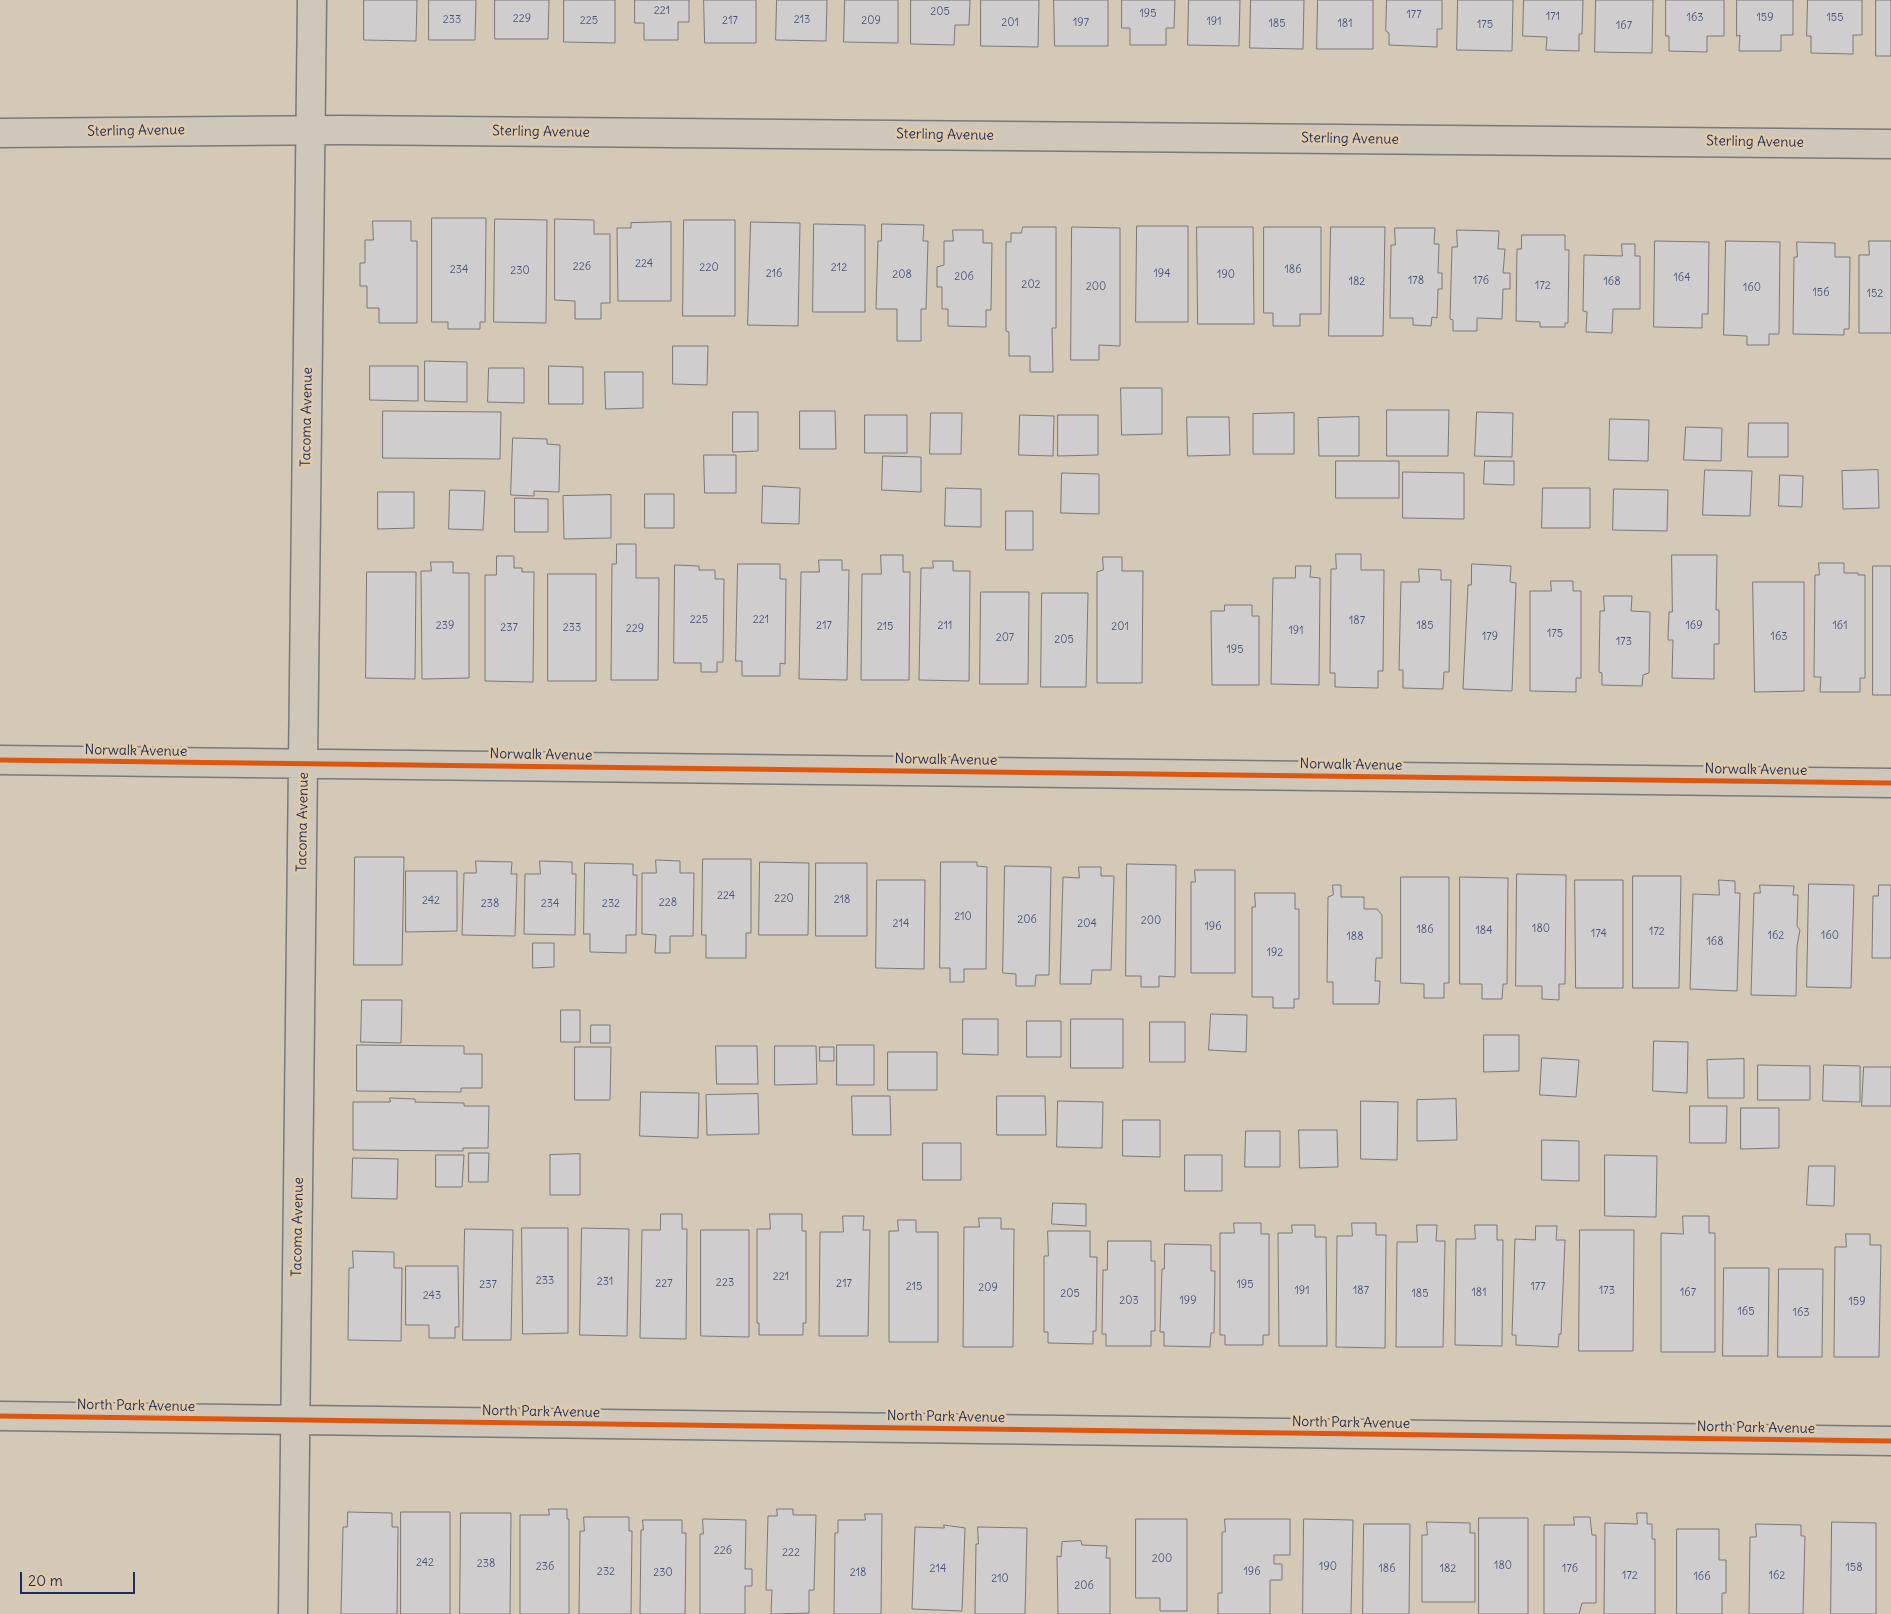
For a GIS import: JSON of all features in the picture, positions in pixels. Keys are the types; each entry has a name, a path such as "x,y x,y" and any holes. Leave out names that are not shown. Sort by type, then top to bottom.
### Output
{"street":[{"name":"Tacoma Avenue","path":"293,1614 312,0"},
{"name":"Sterling Avenue","path":"0,132 309,130 1891,144"},
{"name":"Norwalk Avenue","path":"0,760 1891,783"},
{"name":"North Park Avenue","path":"0,1416 1891,1441"}],"building":[{"path":"364,0 417,0 416,41 364,40"},
{"path":"429,0 476,0 475,40 429,40"},
{"path":"495,0 549,0 548,39 495,39"},
{"path":"564,0 615,0 615,43 564,42"},
{"path":"635,0 689,0 689,22 678,22 678,40 644,40 644,23 635,23"},
{"path":"704,0 756,0 756,43 705,43"},
{"path":"777,0 827,0 826,41 776,40"},
{"path":"845,0 898,0 898,43 844,42"},
{"path":"911,0 970,0 969,25 955,25 954,45 911,44"},
{"path":"981,0 1039,0 1038,47 981,46"},
{"path":"1054,0 1108,0 1108,46 1055,46"},
{"path":"1122,0 1175,0 1174,28 1166,28 1166,45 1130,45 1130,28 1122,28"},
{"path":"1189,0 1240,0 1239,46 1188,45"},
{"path":"1251,0 1304,0 1303,49 1250,48"},
{"path":"1318,0 1373,0 1373,49 1317,49"},
{"path":"1387,0 1442,0 1442,29 1437,29 1437,47 1389,45 1389,33 1386,31"},
{"path":"1458,0 1513,0 1512,51 1457,50"},
{"path":"1524,0 1583,0 1582,34 1579,34 1579,51 1546,50 1547,37 1523,36"},
{"path":"1596,0 1653,0 1652,53 1595,52"},
{"path":"1666,0 1724,0 1724,36 1707,36 1707,52 1669,51 1669,36 1666,36"},
{"path":"1737,0 1793,0 1793,35 1781,35 1781,51 1739,51 1740,35 1737,36"},
{"path":"1808,0 1862,0 1862,35 1853,35 1853,54 1811,53 1811,36 1807,36"},
{"path":"1876,0 1891,0 1891,56 1876,56"},
{"path":"432,218 486,218 485,322 480,322 480,329 448,329 448,322 432,322"},
{"path":"495,219 547,220 546,323 494,322"},
{"path":"555,219 594,220 594,234 610,234 610,303 601,303 601,319 575,319 575,301 555,300"},
{"path":"684,220 735,220 735,316 683,316"},
{"path":"373,221 411,221 411,241 417,241 417,323 379,323 379,308 367,308 367,286 360,286 360,263 365,263 365,240 373,240"},
{"path":"671,222 671,301 618,301 617,228 631,228 631,223"},
{"path":"751,222 800,223 798,326 748,325"},
{"path":"814,224 865,225 865,312 813,312"},
{"path":"882,224 924,225 923,241 928,241 926,309 921,309 921,341 897,341 897,309 876,309 878,241 881,241"},
{"path":"1137,226 1188,226 1188,322 1136,322"},
{"path":"1023,227 1056,227 1056,328 1052,328 1053,372 1030,372 1030,356 1009,356 1009,332 1006,331 1006,242 1011,242 1011,233 1021,233"},
{"path":"1072,227 1120,228 1120,346 1099,345 1099,360 1071,360"},
{"path":"1197,227 1253,227 1254,324 1198,324"},
{"path":"1264,227 1321,227 1321,314 1300,314 1300,326 1273,326 1273,313 1264,313"},
{"path":"1331,227 1385,227 1383,336 1329,336"},
{"path":"1395,228 1435,228 1434,244 1439,244 1438,273 1442,273 1442,289 1438,289 1437,318 1432,317 1431,326 1413,325 1413,318 1390,318 1391,245 1395,245"},
{"path":"953,230 983,230 983,243 992,243 991,310 986,310 986,327 948,326 948,309 942,309 942,287 937,287 937,267 944,265 944,241 953,241"},
{"path":"1457,230 1499,231 1498,249 1505,249 1503,273 1510,273 1510,289 1503,289 1502,319 1477,318 1477,331 1453,331 1453,320 1450,319 1452,247 1457,247"},
{"path":"1522,235 1565,235 1565,250 1569,250 1568,323 1565,323 1565,327 1540,327 1540,322 1516,321 1517,249 1521,249"},
{"path":"1655,241 1709,242 1708,314 1702,314 1702,328 1654,327"},
{"path":"1726,241 1780,242 1779,334 1769,334 1769,345 1747,345 1747,336 1724,335"},
{"path":"1869,241 1891,241 1891,333 1859,333 1859,255 1869,255"},
{"path":"1797,242 1835,243 1835,257 1850,257 1849,329 1844,329 1844,335 1793,334 1794,257 1797,257"},
{"path":"1622,244 1635,244 1635,256 1640,256 1640,309 1613,309 1612,333 1586,332 1587,312 1583,311 1584,255 1622,256"},
{"path":"673,346 708,346 707,385 673,384"},
{"path":"425,361 467,362 467,402 425,401"},
{"path":"370,366 418,366 418,401 370,400"},
{"path":"549,366 583,367 583,404 549,404"},
{"path":"489,368 524,368 524,403 488,402"},
{"path":"605,372 643,372 643,408 606,409"},
{"path":"1121,388 1162,388 1162,434 1122,435"},
{"path":"1387,410 1449,410 1448,456 1387,456"},
{"path":"383,411 501,412 500,459 383,458"},
{"path":"800,411 835,411 836,449 800,449"},
{"path":"733,412 758,412 758,451 733,452"},
{"path":"1477,412 1513,413 1512,457 1475,456"},
{"path":"931,413 962,413 961,454 930,454"},
{"path":"1294,413 1294,454 1253,454 1253,414"},
{"path":"865,415 907,415 907,453 865,453"},
{"path":"1020,415 1054,416 1053,456 1019,455"},
{"path":"1058,415 1098,415 1098,455 1058,456"},
{"path":"1187,417 1229,417 1230,455 1188,456"},
{"path":"1359,417 1359,456 1319,456 1318,418"},
{"path":"1610,419 1649,420 1648,461 1609,460"},
{"path":"1749,423 1788,423 1788,457 1748,457"},
{"path":"1686,427 1722,428 1721,461 1684,460"},
{"path":"513,438 547,439 547,444 560,445 559,492 534,491 534,496 511,495"},
{"path":"704,455 736,455 736,493 705,493"},
{"path":"883,456 921,457 921,492 882,490"},
{"path":"1336,461 1399,461 1399,498 1336,498"},
{"path":"1485,461 1514,461 1514,485 1484,484"},
{"path":"1705,470 1752,471 1750,516 1703,515"},
{"path":"1878,470 1879,508 1843,509 1842,471"},
{"path":"1403,472 1464,473 1464,519 1403,518"},
{"path":"1062,473 1099,474 1099,514 1061,513"},
{"path":"1780,475 1803,476 1802,507 1779,506"},
{"path":"763,486 800,488 799,524 762,523"},
{"path":"946,488 981,489 981,527 945,526"},
{"path":"1543,488 1590,488 1590,528 1542,528"},
{"path":"1614,489 1668,490 1667,531 1613,530"},
{"path":"450,490 485,491 483,530 449,529"},
{"path":"378,492 414,492 414,528 378,529"},
{"path":"645,494 674,494 674,528 645,528"},
{"path":"611,495 611,538 564,539 563,496"},
{"path":"515,498 548,499 548,532 515,532"},
{"path":"1006,511 1033,511 1033,550 1006,550"},
{"path":"617,544 636,544 636,578 659,578 658,680 611,680 612,564 616,564"},
{"path":"1336,554 1361,554 1361,570 1384,570 1383,671 1378,671 1378,688 1335,687 1335,673 1330,673 1331,569 1336,569"},
{"path":"881,555 903,555 903,572 910,572 909,680 861,680 862,574 881,574"},
{"path":"1672,555 1717,555 1716,610 1719,610 1719,644 1714,644 1714,679 1672,678 1673,640 1668,640 1669,612 1672,612"},
{"path":"497,556 514,556 514,568 522,568 522,572 534,572 533,682 485,681 485,575 496,575"},
{"path":"1103,557 1122,557 1122,571 1143,571 1142,683 1097,683 1097,572 1103,570"},
{"path":"819,560 842,560 842,570 849,570 847,680 799,679 801,572 819,572"},
{"path":"933,561 953,561 953,571 970,571 969,681 919,680 921,568 933,568"},
{"path":"431,562 453,562 453,573 469,573 469,678 422,679 421,571 431,571"},
{"path":"1819,563 1844,563 1844,573 1865,575 1865,678 1860,678 1860,692 1820,692 1821,677 1814,677 1815,575 1819,575"},
{"path":"738,564 780,564 780,579 786,579 785,664 780,663 780,676 742,676 742,661 736,661"},
{"path":"1472,564 1511,566 1510,582 1516,583 1512,691 1463,689 1468,585 1471,585"},
{"path":"675,565 699,566 699,570 715,570 715,579 724,579 723,662 717,662 717,672 701,672 701,663 674,663"},
{"path":"1296,566 1311,566 1310,577 1320,578 1319,685 1271,684 1273,578 1295,578"},
{"path":"1873,566 1891,566 1891,695 1873,695"},
{"path":"1419,569 1441,570 1441,580 1451,580 1449,672 1444,672 1443,689 1403,688 1403,670 1399,670 1401,582 1419,582"},
{"path":"367,572 416,572 415,679 366,678"},
{"path":"548,574 596,574 596,681 548,681"},
{"path":"1551,581 1573,581 1573,591 1581,591 1581,678 1576,678 1576,692 1530,691 1530,591 1551,591"},
{"path":"1753,582 1804,582 1804,691 1755,692"},
{"path":"981,592 1029,592 1028,684 980,684"},
{"path":"1042,593 1088,593 1086,687 1041,687"},
{"path":"1604,596 1632,596 1631,611 1650,612 1649,673 1643,675 1642,686 1602,685 1602,673 1599,672 1600,611 1604,611"},
{"path":"1225,605 1252,605 1252,616 1259,616 1259,685 1212,685 1211,611 1224,611"},
{"path":"355,857 404,857 402,965 354,965"},
{"path":"703,859 751,859 751,933 746,933 746,958 706,958 706,935 702,935"},
{"path":"656,860 680,861 680,873 694,873 693,936 670,936 670,953 655,953 656,935 642,934 642,873 656,873"},
{"path":"476,861 512,862 511,874 517,874 515,936 462,935 464,873 476,873"},
{"path":"540,861 572,862 572,874 576,874 575,935 524,934 525,874 540,874"},
{"path":"760,862 809,863 808,935 759,935"},
{"path":"941,862 977,862 977,866 987,867 986,969 964,969 964,982 950,982 950,968 940,968"},
{"path":"585,863 633,864 633,875 637,875 636,935 626,935 626,953 590,952 590,934 584,934"},
{"path":"816,863 867,863 867,936 816,936"},
{"path":"1127,864 1176,865 1175,977 1159,976 1159,987 1141,987 1141,976 1126,976"},
{"path":"1005,866 1051,867 1049,975 1036,975 1035,986 1016,986 1016,974 1003,973"},
{"path":"1079,867 1101,867 1101,876 1114,876 1111,970 1092,970 1091,984 1060,984 1063,877 1079,878"},
{"path":"1195,870 1235,870 1235,973 1191,973 1191,882 1195,882"},
{"path":"406,871 457,871 457,931 406,932"},
{"path":"1517,874 1566,875 1565,984 1559,984 1559,1000 1542,999 1542,986 1516,986"},
{"path":"1633,876 1681,876 1679,988 1633,988"},
{"path":"1401,877 1449,877 1449,983 1444,983 1444,998 1424,998 1424,984 1401,983"},
{"path":"1460,877 1508,878 1507,984 1503,984 1502,999 1482,999 1482,984 1460,984"},
{"path":"877,880 925,880 924,969 876,968"},
{"path":"1575,880 1623,880 1623,988 1576,988"},
{"path":"1719,880 1735,881 1735,893 1740,893 1737,991 1690,989 1693,894 1719,895"},
{"path":"1809,884 1854,885 1851,988 1807,987"},
{"path":"1333,885 1341,885 1341,897 1364,897 1364,909 1377,909 1382,915 1382,958 1376,958 1375,981 1380,981 1379,1004 1333,1004 1333,982 1327,982 1328,897 1333,895"},
{"path":"1760,885 1794,886 1793,895 1798,895 1797,926 1800,930 1797,946 1796,996 1751,995 1754,893 1760,893"},
{"path":"1879,885 1891,885 1891,958 1872,958 1873,896 1878,896"},
{"path":"1255,893 1295,893 1295,909 1299,909 1299,999 1294,999 1294,1008 1273,1008 1273,997 1252,997 1252,907 1255,907"},
{"path":"533,943 554,943 554,967 533,968"},
{"path":"362,1000 402,1000 401,1043 361,1042"},
{"path":"561,1010 580,1010 580,1042 561,1042"},
{"path":"1211,1014 1247,1015 1246,1052 1209,1050"},
{"path":"963,1019 998,1019 998,1055 963,1054"},
{"path":"1071,1019 1123,1019 1123,1068 1071,1068"},
{"path":"1027,1021 1061,1021 1061,1057 1027,1057"},
{"path":"1150,1022 1185,1022 1185,1062 1150,1062"},
{"path":"591,1025 610,1025 610,1043 591,1043"},
{"path":"1484,1035 1519,1035 1519,1071 1484,1072"},
{"path":"1654,1041 1688,1042 1687,1093 1653,1091"},
{"path":"357,1045 464,1046 464,1054 482,1054 482,1088 461,1088 461,1092 357,1091"},
{"path":"837,1045 874,1045 874,1085 837,1085"},
{"path":"716,1046 757,1046 758,1084 717,1084"},
{"path":"775,1046 816,1046 817,1084 775,1085"},
{"path":"575,1047 611,1047 610,1100 575,1100"},
{"path":"820,1047 834,1047 834,1061 820,1061"},
{"path":"888,1052 937,1052 937,1090 888,1090"},
{"path":"1542,1058 1579,1060 1576,1097 1540,1095"},
{"path":"1744,1059 1744,1098 1708,1098 1707,1060"},
{"path":"1758,1065 1810,1066 1810,1100 1758,1100"},
{"path":"1824,1065 1860,1066 1860,1102 1823,1101"},
{"path":"1864,1067 1891,1067 1891,1106 1862,1106"},
{"path":"641,1092 699,1093 698,1138 640,1136"},
{"path":"758,1094 759,1134 707,1135 706,1095"},
{"path":"852,1096 890,1096 891,1135 853,1135"},
{"path":"997,1096 1045,1096 1046,1135 997,1135"},
{"path":"390,1098 415,1099 415,1102 464,1103 464,1106 489,1106 488,1148 463,1148 463,1151 353,1150 353,1102 390,1102"},
{"path":"1456,1099 1457,1140 1417,1141 1417,1100"},
{"path":"1058,1101 1103,1102 1102,1148 1057,1147"},
{"path":"1361,1101 1398,1102 1397,1160 1361,1159"},
{"path":"1690,1106 1727,1106 1726,1143 1690,1143"},
{"path":"1741,1108 1779,1108 1779,1148 1741,1149"},
{"path":"1123,1120 1160,1120 1160,1157 1123,1156"},
{"path":"1299,1130 1337,1130 1338,1167 1300,1168"},
{"path":"1246,1131 1280,1131 1280,1167 1245,1167"},
{"path":"1542,1140 1579,1141 1579,1181 1542,1180"},
{"path":"923,1143 961,1143 961,1180 923,1180"},
{"path":"469,1153 489,1153 488,1182 469,1182"},
{"path":"580,1154 580,1195 550,1195 550,1155"},
{"path":"436,1155 464,1155 462,1187 436,1187"},
{"path":"1185,1155 1222,1155 1222,1191 1185,1191"},
{"path":"1605,1155 1657,1156 1656,1217 1605,1216"},
{"path":"353,1158 398,1159 397,1199 352,1198"},
{"path":"1809,1166 1835,1166 1834,1206 1807,1205"},
{"path":"1053,1203 1086,1204 1086,1226 1052,1224"},
{"path":"661,1214 682,1214 682,1229 687,1229 686,1339 640,1338 642,1230 660,1230"},
{"path":"770,1214 802,1214 802,1231 806,1231 806,1323 803,1323 803,1335 759,1335 759,1323 757,1323 757,1229 770,1229"},
{"path":"843,1216 864,1216 863,1230 870,1230 868,1336 819,1336 820,1232 843,1232"},
{"path":"1683,1216 1709,1216 1709,1233 1715,1233 1715,1352 1661,1352 1661,1233 1683,1234"},
{"path":"979,1218 1001,1218 1001,1229 1014,1229 1013,1347 963,1347 964,1227 979,1227"},
{"path":"898,1220 916,1220 916,1232 938,1232 938,1342 889,1342 889,1231 898,1231"},
{"path":"1234,1223 1261,1223 1261,1234 1269,1234 1269,1335 1263,1335 1263,1345 1225,1345 1225,1335 1220,1335 1220,1233 1234,1233"},
{"path":"1352,1223 1376,1223 1376,1235 1386,1235 1385,1348 1336,1347 1337,1236 1352,1236"},
{"path":"1292,1225 1315,1225 1315,1237 1326,1237 1327,1346 1279,1346 1278,1233 1292,1233"},
{"path":"1417,1225 1437,1225 1436,1241 1445,1241 1443,1347 1396,1347 1397,1242 1417,1242"},
{"path":"1475,1225 1497,1225 1497,1240 1503,1240 1502,1346 1455,1345 1456,1239 1475,1239"},
{"path":"1536,1226 1557,1226 1556,1240 1565,1240 1561,1334 1559,1334 1558,1347 1516,1345 1516,1335 1512,1335 1515,1239 1535,1240"},
{"path":"522,1228 568,1228 568,1333 523,1334"},
{"path":"582,1228 629,1229 627,1336 580,1335"},
{"path":"465,1229 513,1230 511,1340 463,1340"},
{"path":"701,1230 749,1230 749,1337 701,1336"},
{"path":"1580,1230 1634,1230 1633,1351 1579,1351"},
{"path":"1048,1231 1090,1231 1090,1257 1097,1257 1096,1331 1093,1331 1093,1344 1048,1343 1048,1332 1044,1332 1044,1256 1048,1256"},
{"path":"1846,1234 1870,1234 1870,1245 1881,1245 1879,1357 1834,1357 1835,1247 1846,1247"},
{"path":"1108,1241 1151,1241 1151,1261 1155,1261 1155,1331 1151,1331 1151,1346 1106,1346 1106,1334 1102,1334 1103,1270 1107,1270"},
{"path":"1165,1244 1211,1245 1211,1271 1215,1271 1214,1333 1211,1333 1210,1347 1164,1346 1164,1332 1160,1332 1162,1269 1164,1269"},
{"path":"353,1251 394,1252 394,1268 402,1268 401,1341 348,1340 349,1268 353,1268"},
{"path":"406,1266 458,1266 459,1327 455,1327 455,1338 429,1338 429,1325 406,1325"},
{"path":"1724,1268 1769,1268 1768,1356 1723,1356"},
{"path":"1779,1269 1823,1269 1822,1357 1778,1357"},
{"path":"549,1509 567,1509 567,1519 569,1519 569,1614 520,1614 520,1515 549,1515"},
{"path":"777,1509 793,1509 793,1515 816,1515 814,1590 809,1590 809,1613 771,1614 772,1590 766,1590 768,1516 777,1516"},
{"path":"348,1512 392,1513 392,1527 398,1527 397,1614 341,1614 343,1527 347,1527"},
{"path":"401,1512 450,1512 450,1614 401,1614"},
{"path":"461,1513 511,1513 510,1614 460,1614"},
{"path":"1637,1513 1647,1513 1647,1524 1652,1524 1652,1539 1655,1539 1655,1614 1604,1614 1605,1523 1637,1524"},
{"path":"865,1514 882,1514 881,1614 834,1614 835,1533 838,1533 838,1520 865,1520"},
{"path":"584,1517 629,1517 629,1531 632,1531 631,1614 579,1614 580,1531 584,1531"},
{"path":"1574,1517 1590,1517 1592,1535 1596,1535 1596,1603 1582,1603 1579,1614 1544,1614 1544,1525 1574,1525"},
{"path":"1479,1518 1528,1518 1528,1614 1479,1614"},
{"path":"703,1519 746,1520 745,1569 752,1569 752,1586 745,1586 745,1614 700,1614 700,1534 703,1534"},
{"path":"1136,1519 1187,1519 1187,1611 1160,1611 1160,1598 1136,1598"},
{"path":"1225,1519 1290,1519 1290,1555 1274,1555 1274,1564 1282,1564 1282,1580 1270,1580 1270,1614 1218,1614 1218,1593 1222,1593 1222,1532 1225,1532"},
{"path":"1304,1519 1353,1520 1351,1614 1303,1614"},
{"path":"643,1520 682,1520 682,1533 686,1533 685,1614 640,1614 641,1530 643,1530"},
{"path":"1427,1522 1470,1523 1470,1533 1475,1533 1475,1602 1422,1602 1422,1535 1427,1535"},
{"path":"1832,1522 1876,1523 1876,1614 1831,1614"},
{"path":"1364,1524 1410,1524 1409,1614 1363,1614"},
{"path":"1756,1524 1801,1525 1801,1536 1805,1536 1803,1614 1749,1614 1750,1537 1756,1537"},
{"path":"944,1525 965,1528 962,1611 912,1609 915,1527 944,1528"},
{"path":"978,1527 1027,1528 1025,1614 975,1614"},
{"path":"1677,1529 1719,1529 1719,1560 1726,1560 1726,1593 1722,1593 1722,1614 1677,1614"},
{"path":"1081,1541 1082,1545 1107,1546 1106,1558 1110,1558 1110,1614 1058,1614 1057,1556 1061,1557 1062,1542"}],"cycle path":[{"path":"0,760 1891,783"},
{"path":"0,1416 1891,1441"}]}
